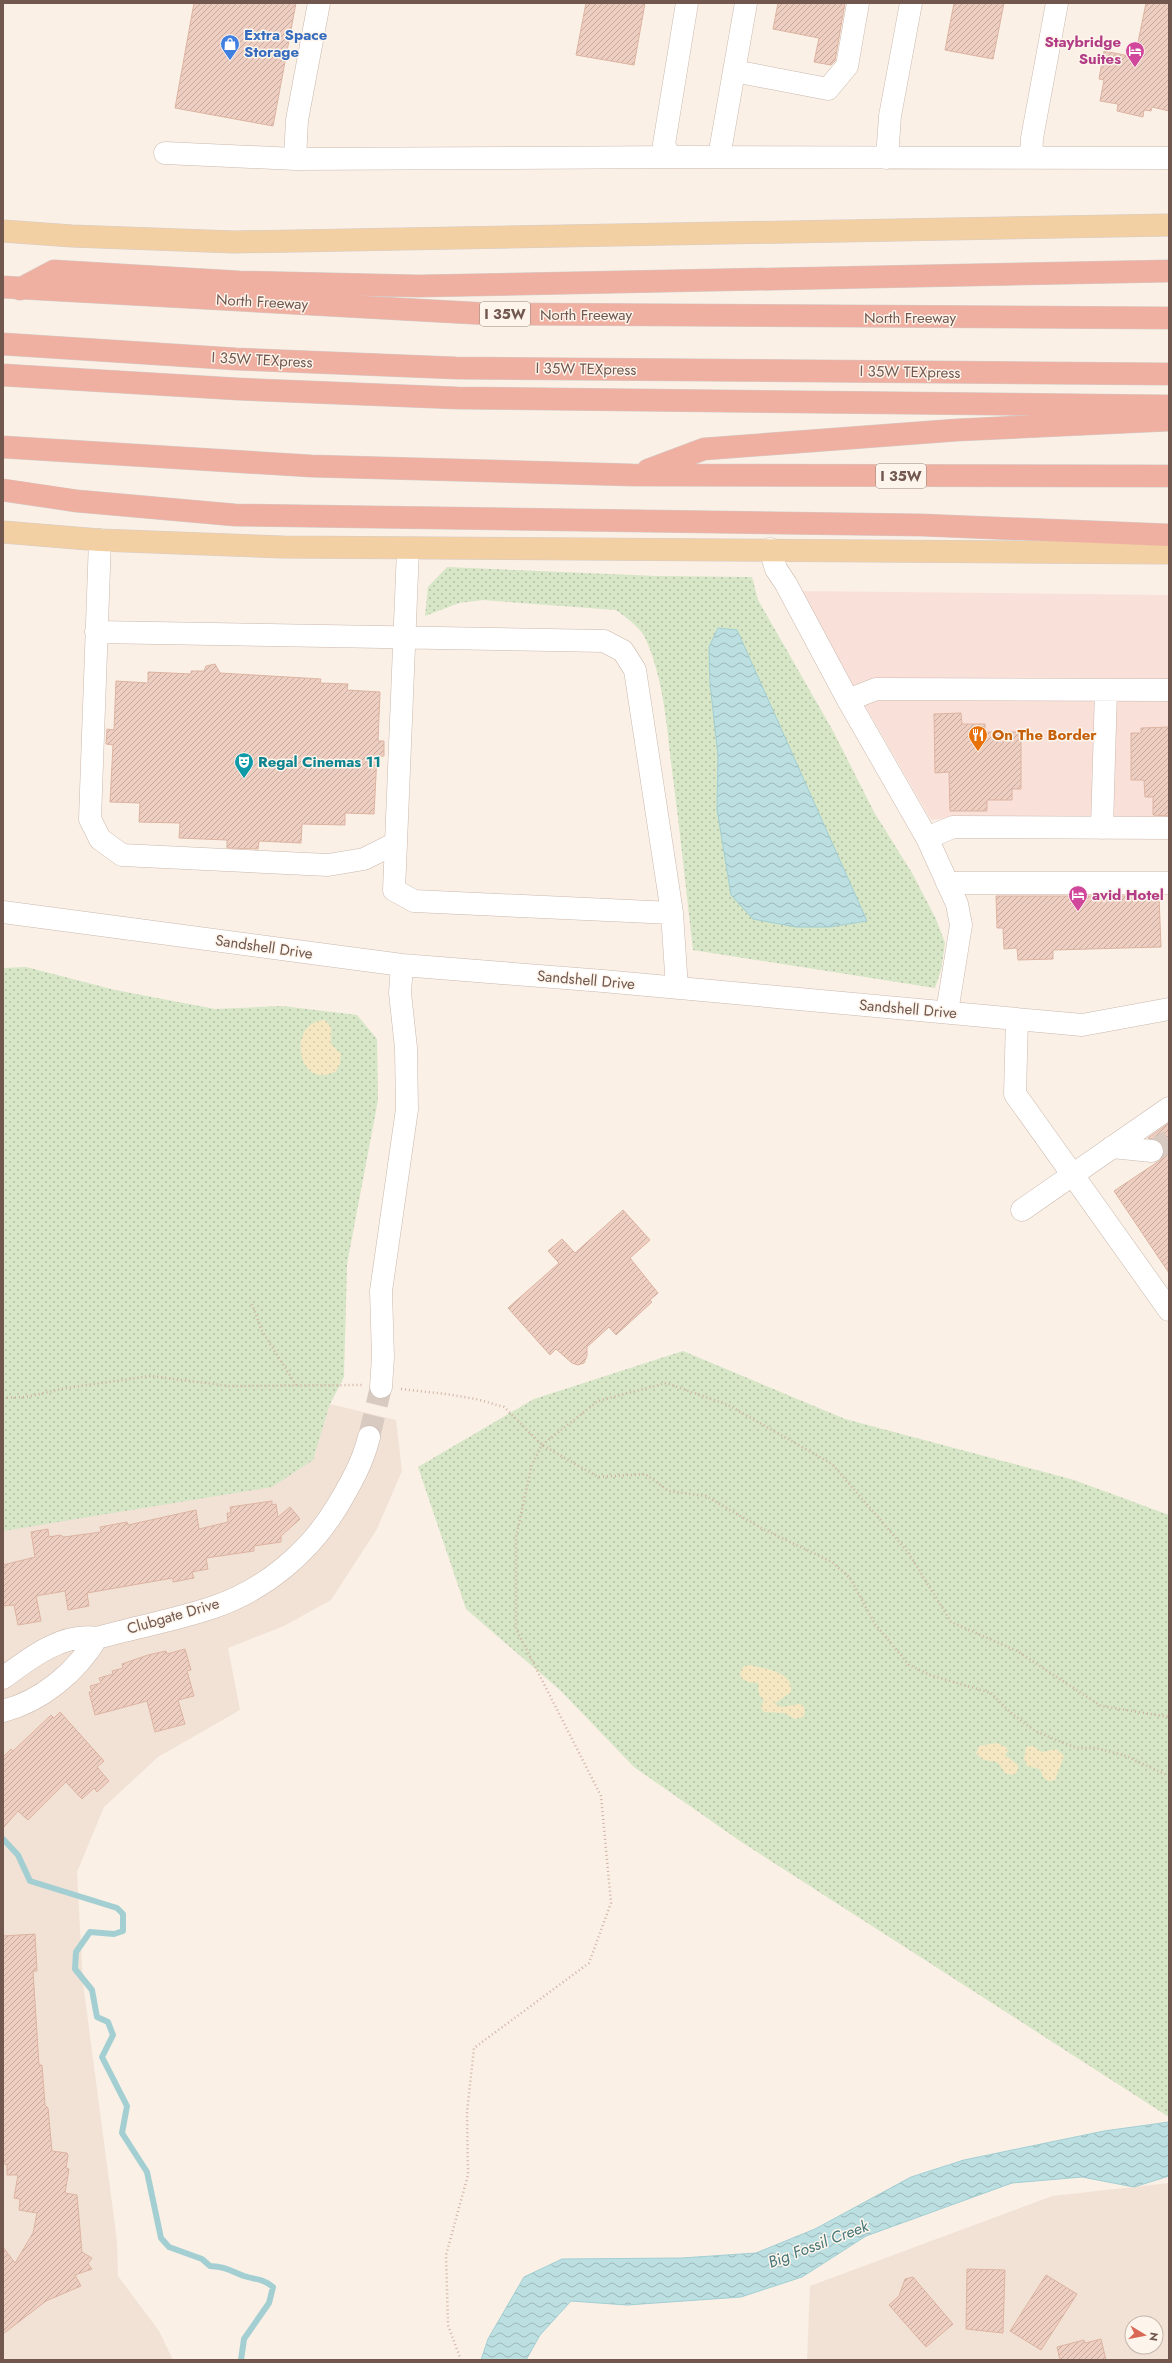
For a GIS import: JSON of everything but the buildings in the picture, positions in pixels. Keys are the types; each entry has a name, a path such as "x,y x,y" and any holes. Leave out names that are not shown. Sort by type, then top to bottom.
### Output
{"highway":[{"path":"11,288 54,271 239,282 419,286 1169,271"},
{"name":"North Freeway","path":"11,288 490,314 1169,318"},
{"name":"I 35W TEXpress","path":"3,344 236,359 456,368 1169,374"},
{"name":"I 35W TEXpress","path":"3,375 238,389 457,398 1169,406"},
{"path":"633,475 704,449 957,430 1169,420"},
{"name":"I 35W","path":"3,447 311,466 633,475 1169,476"},
{"path":"3,490 77,502 235,515 922,525 1169,535"}],"main road":[{"path":"3,230 72,236 234,242 1169,225"},
{"path":"3,532 100,540 284,547 408,549 770,549 1169,553"}],"street":[{"path":"295,159 297,120 319,3"},
{"path":"670,157 664,144 687,3"},
{"path":"719,157 746,3"},
{"path":"734,70 828,89 847,66 858,3"},
{"path":"887,158 890,116 912,3"},
{"path":"1030,158 1032,138 1057,3"},
{"path":"165,154 295,159 670,157 1169,158"},
{"path":"100,540 90,819 100,839 122,855 328,865 364,859 396,843"},
{"path":"408,549 406,638 394,890 414,901 672,913"},
{"path":"770,549 776,569 786,584 848,700 927,838 957,904 961,925 947,1012"},
{"path":"96,632 604,642 623,651 635,670 672,913 677,988"},
{"path":"848,700 876,689 1169,690"},
{"path":"1102,828 1106,690"},
{"path":"927,838 953,827 1169,828"},
{"path":"948,883 1169,883"},
{"name":"Sandshell Drive","path":"3,912 402,965 677,988 1082,1025 1169,1009"},
{"path":"381,1387 383,1357 381,1291 407,1109 406,1048 400,993 402,965"},
{"path":"1017,1019 1015,1094 1169,1310"},
{"path":"1022,1210 1169,1108"},
{"path":"1112,1147 1152,1151"},
{"name":"Clubgate Drive","path":"3,1678 41,1650 83,1636 97,1638 215,1607 245,1593 295,1560 327,1524 352,1482 366,1452 369,1437"},
{"path":"3,1711 33,1699 50,1689 66,1675 97,1638"}],"path":[{"path":"252,1304 262,1331 297,1385"},
{"path":"3,1398 26,1397 66,1388 151,1376 228,1386 297,1385 381,1387 446,1394 504,1407 542,1445 598,1476 645,1474 670,1491 706,1496 761,1528 832,1562 850,1578 875,1624 909,1665 930,1675 991,1693 1010,1712 1035,1731 1076,1748 1096,1748 1126,1756 1169,1776"},
{"path":"461,2360 448,2325 446,2255 468,2175 468,2112 474,2048 589,1963 611,1903 601,1796 516,1629 516,1537 532,1464 542,1445 598,1401 666,1383 728,1405 832,1464 908,1552 951,1622 1017,1651 1101,1706 1169,1717"}],"shaded area":[{"path":"799,591 1169,595 1169,819 952,818 931,820"},
{"path":"330,1404 396,1420 402,1471 377,1529 331,1600 284,1626 228,1648 240,1710 158,1757 104,1807 77,1872 83,1983 117,2241 118,2276 159,2331 173,2360 3,2360 3,1531 313,1460"},
{"path":"1169,2183 1169,2360 807,2360 810,2286 1052,2196"}],"green space":[{"path":"447,567 656,576 752,577 758,600 833,731 874,812 912,873 936,919 945,943 941,970 935,988 693,950 664,705 653,657 642,632 616,610 483,600 459,603 425,616 428,587"},
{"path":"26,967 115,990 215,1009 282,1006 357,1015 377,1039 378,1100 347,1264 344,1377 330,1404 313,1460 272,1487 3,1531 3,968"},
{"path":"683,1351 845,1419 1074,1480 1169,1515 1169,2117 740,1841 634,1767 560,1690 466,1609 418,1467 534,1399"}],"sand":[{"path":"325,1020 331,1027 331,1044 341,1054 340,1064 336,1071 323,1075 313,1073 305,1065 301,1054 301,1043 304,1032 312,1024"},
{"path":"750,1665 777,1672 788,1679 791,1685 791,1692 774,1704 782,1707 800,1704 804,1706 805,1712 803,1717 795,1719 785,1713 764,1712 761,1707 764,1700 759,1695 758,1683 748,1682 741,1678 740,1672 744,1666"},
{"path":"996,1743 1006,1747 1008,1751 1005,1755 1018,1765 1018,1770 1014,1775 1006,1774 997,1762 984,1760 976,1754 979,1746"},
{"path":"1033,1746 1042,1752 1056,1749 1064,1756 1055,1780 1048,1781 1043,1777 1040,1769 1027,1766 1024,1758 1026,1747"}],"water":[{"path":"718,628 737,630 867,921 829,927 796,927 753,919 731,895 717,809 718,756 710,683 709,647"},
{"name":"Big Fossil Creek","path":"1169,2122 1169,2176 1134,2187 1082,2177 1012,2183 866,2236 802,2277 741,2297 627,2305 571,2301 540,2335 526,2360 481,2360 488,2339 524,2277 562,2259 682,2258 756,2253 815,2229 911,2177 964,2160 1104,2131"}],"waterway":[{"path":"3,1839 18,1855 30,1881 117,1908 123,1914 123,1931 114,1934 90,1932 76,1952 75,1969 92,1990 97,2017 108,2022 113,2035 102,2057 127,2106 122,2133 147,2172 161,2238 169,2247 202,2259 210,2266 231,2270 244,2276 262,2281 273,2287 269,2303 244,2339 241,2360"}],"tunnel":[{"path":"1152,1151 1169,1141"},
{"path":"369,1437 381,1387"}],"place":[{"name":"Extra Space Storage","path":"230,61"},
{"name":"Staybridge Suites","path":"1135,68"},
{"name":"On The Border","path":"978,752"},
{"name":"Regal Cinemas 11","path":"244,779"},
{"name":"avid Hotel","path":"1078,912"}]}
